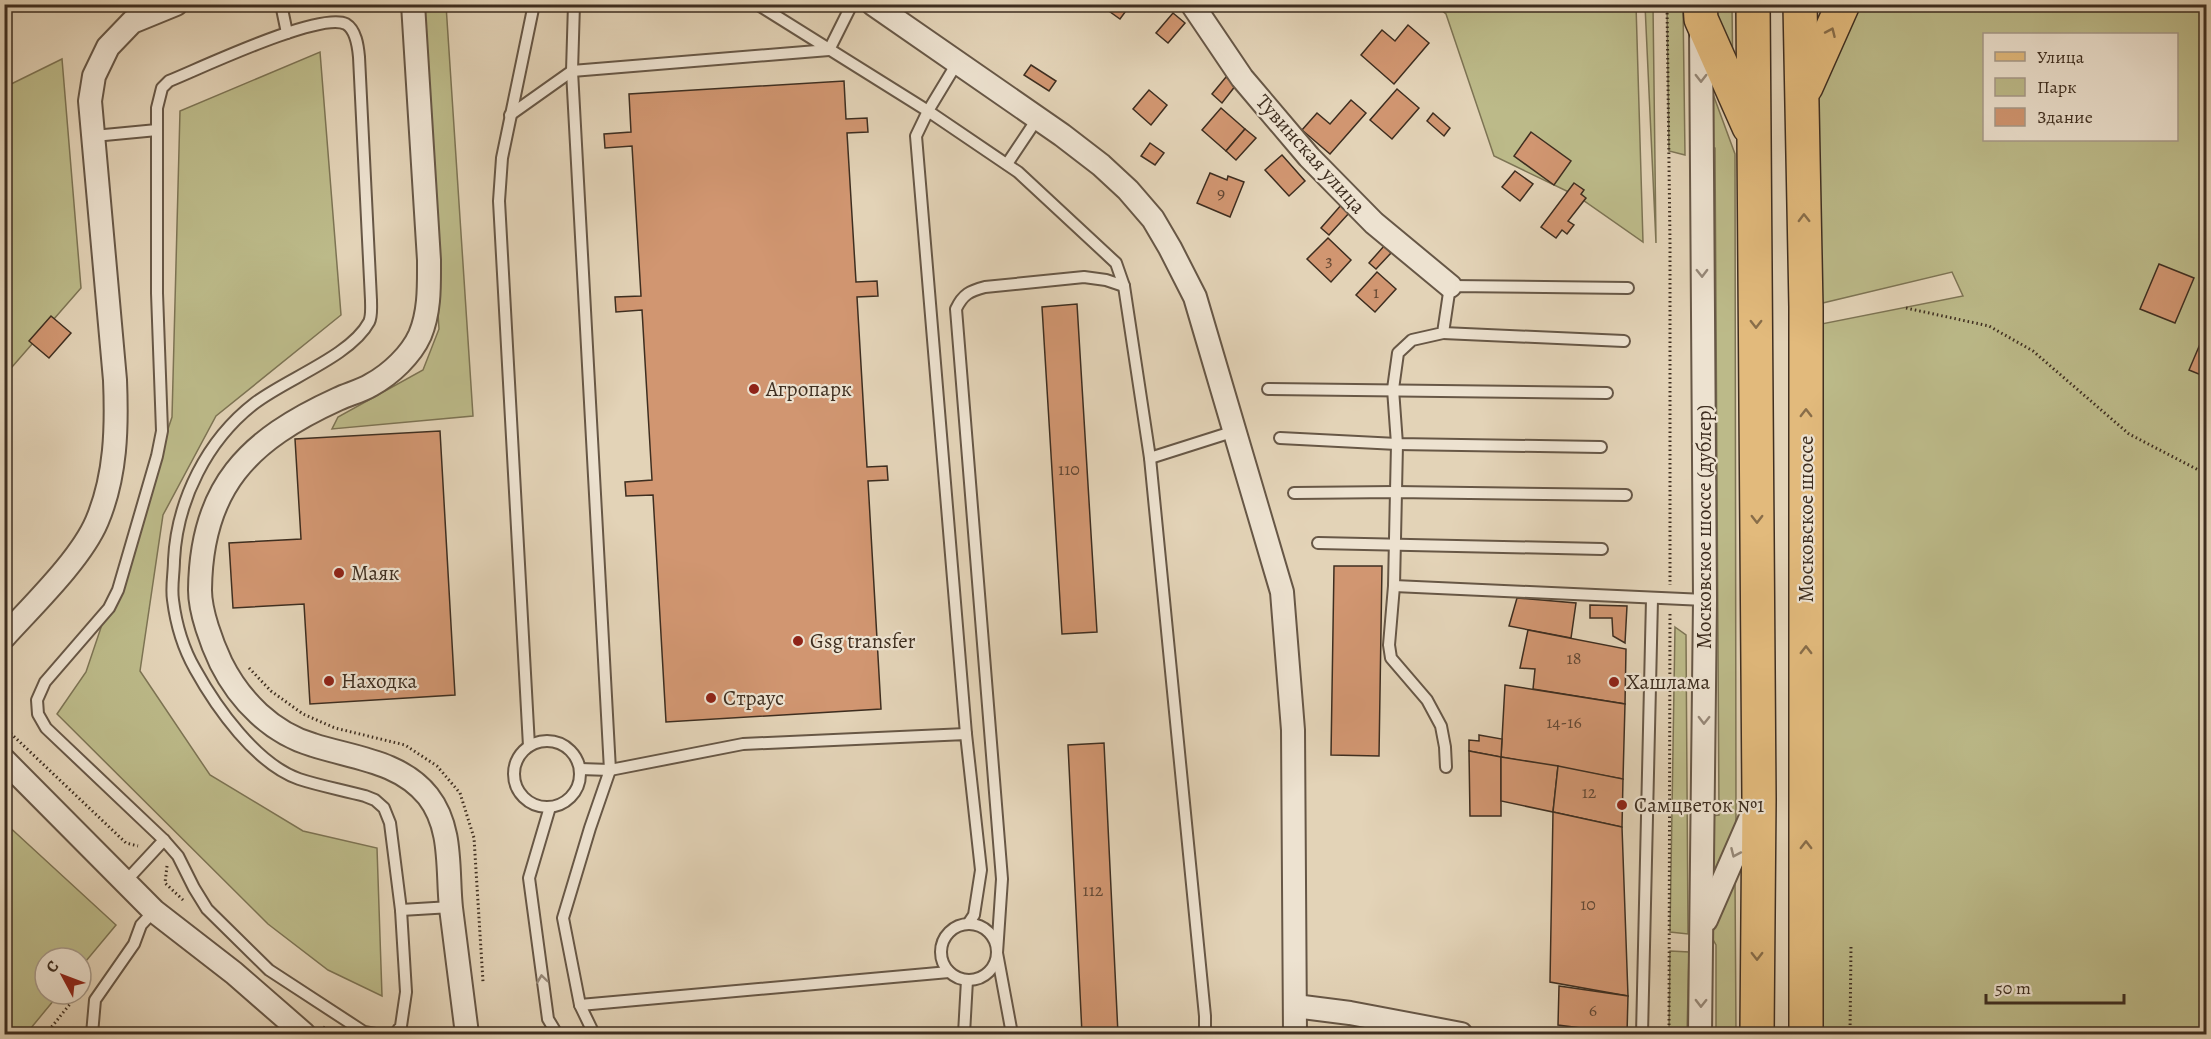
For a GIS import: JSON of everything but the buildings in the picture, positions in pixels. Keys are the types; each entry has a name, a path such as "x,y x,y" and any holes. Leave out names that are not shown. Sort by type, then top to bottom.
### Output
{"main road":[{"path":"1753,4 1759,799 1757,1035"},
{"name":"Московское шоссе","path":"1800,4 1806,307 1806,1035"},
{"path":"1802,97 1843,4"},
{"path":"1701,12 1755,139"}],"street":[{"path":"413,4 429,260 429,302 420,336 400,364 371,385 315,409 286,425 246,459 232,476 212,508 204,540 200,594 207,626 218,655 230,681 249,705 289,736 312,745 363,758 391,769 412,781 427,795 440,815 447,836 451,907 467,1035"},
{"path":"873,4 1101,165 1128,190 1153,219 1195,297 1282,592 1293,730 1295,1035"},
{"name":"Тувинская улица","path":"1192,4 1242,78 1309,157 1374,223 1450,286"},
{"path":"4,637 79,551 96,522 114,461 115,380 90,101 94,76 108,47 132,22 183,8"},
{"name":"Московское шоссе (дублер)","path":"1700,1035 1705,600 1701,12"},
{"path":"4,760 154,911 311,1029"},
{"path":"1701,929 1759,799"},
{"path":"1295,1006 1350,1013 1461,1035"}],"lane":[{"path":"281,4 287,33"},
{"path":"529,746 499,201 502,158 534,4"},
{"path":"574,4 572,71 610,770 563,918 580,1005 594,1035"},
{"path":"757,4 928,111 1018,172 1116,263 1124,286 1150,458 1204,1004 1205,1035"},
{"path":"829,50 852,4"},
{"path":"375,1035 364,1032 269,970 207,909 178,856 160,844 46,728 38,714 37,700 45,682 109,608 118,590 161,440 157,293 158,97 168,81 287,33 325,22 337,21 348,25 356,38 359,57 371,300 370,320 359,336 343,348 255,403 231,426 209,453 190,486 176,534 172,599 185,652 212,700 243,738 283,771 298,778 365,796 375,800 384,808 390,823 406,992 401,1026 395,1035"},
{"path":"510,115 572,71 829,50"},
{"path":"957,63 916,136 966,734 981,870 974,915 968,924"},
{"path":"1006,164 1037,119"},
{"path":"94,136 157,130"},
{"path":"1012,1035 997,953 993,938 988,931 968,924 955,927 942,941 941,960 949,972 962,980 981,978 989,972 997,953 1002,879 956,309 961,299 969,291 985,287 1084,277 1106,280 1124,286"},
{"path":"1443,333 1450,286 1628,288"},
{"path":"1446,767 1441,726 1427,700 1391,658 1389,645 1394,586 1397,444 1393,389 1398,353 1412,340 1443,333 1624,341"},
{"path":"1268,389 1607,393"},
{"path":"1150,458 1235,431"},
{"path":"1280,438 1397,444 1601,447"},
{"path":"1294,493 1626,495"},
{"path":"1318,543 1602,549"},
{"path":"1394,586 1705,600"},
{"path":"1642,1035 1652,599"},
{"path":"580,769 610,770 743,744 966,734"},
{"path":"550,740 570,749 577,758 580,769 577,790 561,804 550,807 529,802 516,785 514,774 521,753 539,741 550,740"},
{"path":"550,807 529,878 548,1018 557,1035"},
{"path":"125,882 160,844"},
{"path":"400,910 451,907"},
{"path":"92,1035 95,1000 134,944 141,925 154,911"},
{"path":"580,1005 949,972"},
{"path":"963,1035 967,980"}],"path":[{"path":"183,8 210,4"},
{"path":"1666,4 1670,243 1669,1035"},
{"path":"1906,308 1989,326 2033,351 2129,434 2205,474 2206,467"},
{"path":"243,662 271,692 303,714 335,728 405,745 437,766 460,794 474,838 483,988"},
{"path":"4,727 126,843 140,846 150,841 160,844 171,860 165,870 165,883 190,907"},
{"path":"1850,1035 1851,945"},
{"path":"46,1035 69,1006"},
{"path":"311,1029 334,1035"}],"green space":[{"path":"418,5 446,5 473,416 332,429 338,417 423,370 439,329"},
{"path":"1435,5 1636,5 1643,242 1577,196 1494,156 1446,14"},
{"path":"1645,5 1653,5 1656,243"},
{"path":"1667,5 1683,5 1685,155 1669,151"},
{"path":"1709,5 1732,5 1733,91"},
{"path":"1843,5 2206,5 2206,1034 1805,1034 1806,327 1963,296 1952,272 1806,307 1802,97"},
{"path":"320,52 341,315 216,416 163,515 140,671 210,775 303,831 377,848 382,996 328,970 268,924 57,714 86,672 172,417 180,111"},
{"path":"62,59 81,288 5,375 5,87"},
{"path":"1710,86 1735,154 1736,822 1710,888 1711,816 1719,815 1715,148 1706,146"},
{"path":"1675,627 1686,635 1688,934 1670,932"},
{"path":"5,823 116,925 93,953 93,946 33,946 33,1006 49,1006 26,1034 5,1034"},
{"path":"1735,878 1736,1034 1716,1034 1716,945 1711,936"},
{"path":"1670,951 1689,952 1687,1034 1669,1034"}],"place":[{"name":"Агропарк","path":"754,389"},
{"name":"Маяк","path":"339,573"},
{"name":"Gsg transfer","path":"798,641"},
{"name":"Находка","path":"329,681"},
{"name":"Хашлама","path":"1614,682"},
{"name":"Страус","path":"711,698"},
{"name":"Самцветок №1","path":"1622,805"}]}
